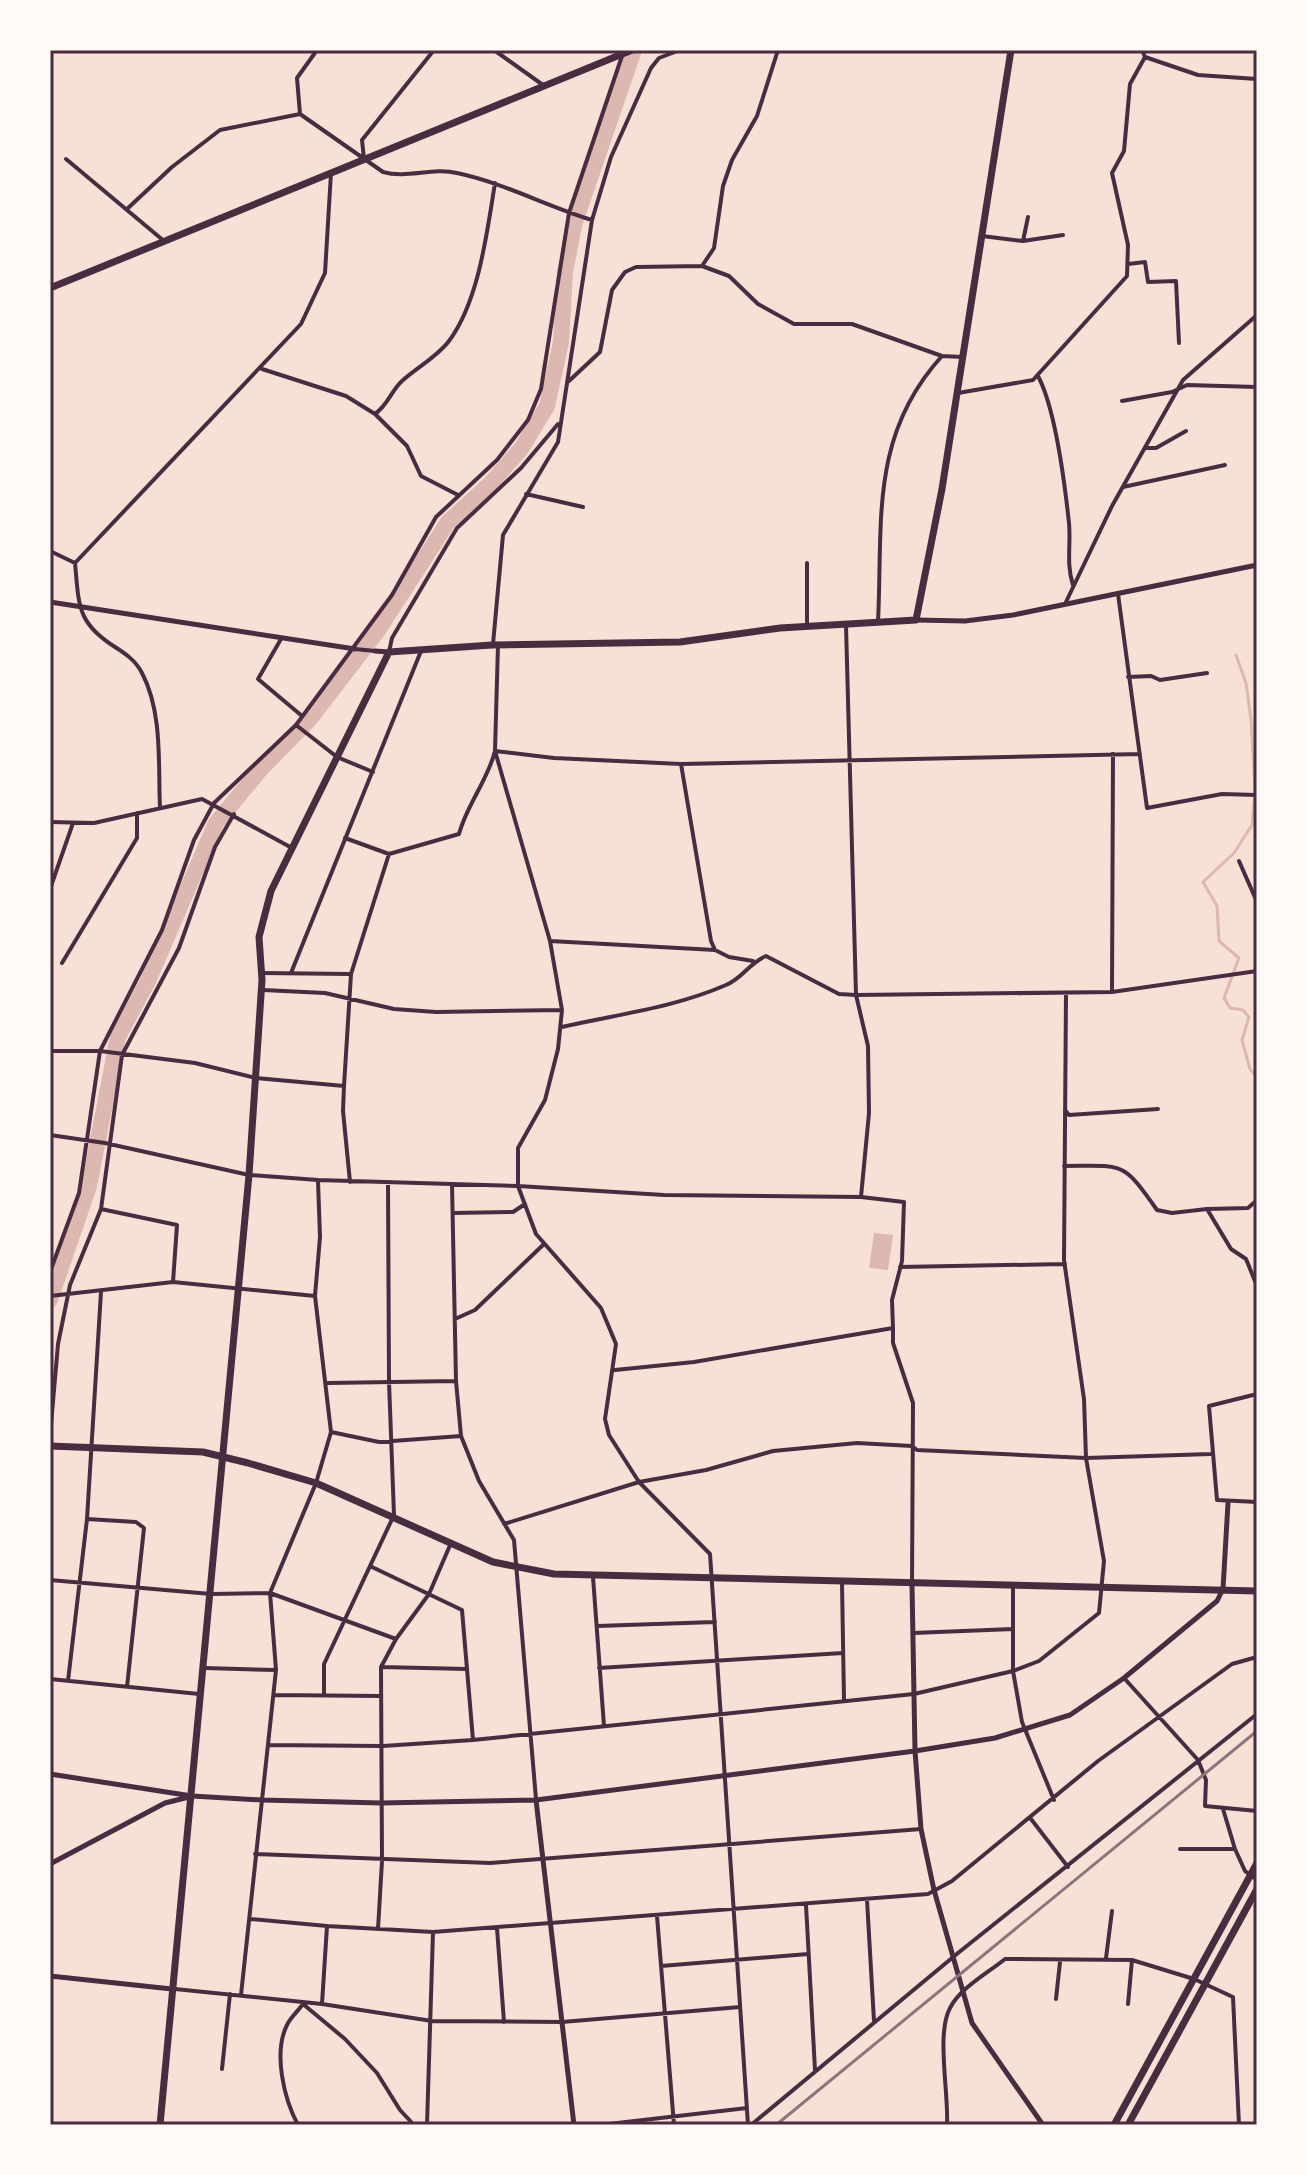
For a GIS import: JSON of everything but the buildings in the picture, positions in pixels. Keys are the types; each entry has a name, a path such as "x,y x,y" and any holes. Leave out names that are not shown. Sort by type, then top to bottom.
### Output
{"main road":[{"path":"50,288 632,50"},
{"path":"160,2125 249,1175 261,990 262,921 292,848 389,652 495,645 680,642 807,625 916,620 958,393 1011,50"},
{"path":"50,1446 90,1445 222,1456 316,1483 394,1515 493,1562 593,1577 1257,1590"},
{"path":"1114,2125 1254,1878 1257,1863"},
{"path":"1128,2125 1257,1889"}],"street":[{"path":"300,114 297,78 317,50"},
{"path":"364,159 362,140 434,50"},
{"path":"494,50 543,85"},
{"path":"345,838 389,854 459,834 479,786 491,767 495,751 495,645 503,535 558,442 592,220 611,157 651,68 659,58 680,50"},
{"path":"702,266 714,248 727,173 757,116 778,50"},
{"path":"1142,50 1145,57 1198,75 1257,79"},
{"path":"50,1272 79,1193 102,1051 162,930 194,840 216,805 297,726 392,595 436,517 510,445 528,420 541,389 569,213 623,54"},
{"path":"958,393 979,392 1033,380 1116,293 1127,276 1128,245 1112,173 1124,151 1130,84 1145,57"},
{"path":"127,209 172,167 220,130 300,114 364,159 396,176 427,171 453,172 495,183 592,220"},
{"path":"66,159 164,241"},
{"path":"160,808 155,711 143,674 129,656 91,631 79,606 75,563 301,324 325,273 331,172"},
{"path":"375,414 384,407 394,389 446,345 456,330 483,256 495,183"},
{"path":"1023,241 1028,217"},
{"path":"980,236 1023,241 1063,235"},
{"path":"1128,264 1145,262 1148,282 1176,281 1179,343"},
{"path":"568,383 600,352 612,290 625,272 636,267 702,266 729,276 758,304 794,324 852,324 942,356 963,357"},
{"path":"1065,604 1123,487 1183,380 1257,315"},
{"path":"878,622 880,524 886,459 907,407 923,378 942,356"},
{"path":"261,369 346,396 375,414 407,446 421,476 458,495"},
{"path":"1038,376 1061,476 1069,525 1068,570 1073,585"},
{"path":"1122,401 1177,390 1187,385 1257,387"},
{"path":"50,602 281,639 389,652 392,638 457,528 521,468 560,423"},
{"path":"1144,448 1156,448 1186,431"},
{"path":"1123,487 1225,465"},
{"path":"526,494 583,507"},
{"path":"50,551 75,563"},
{"path":"807,563 807,625"},
{"path":"916,620 965,621 1257,565"},
{"path":"1118,594 1147,808 1222,794 1253,794"},
{"path":"846,623 856,995 868,1046 869,1113 861,1197"},
{"path":"281,639 258,679 302,716"},
{"path":"291,973 422,649"},
{"path":"1128,677 1151,676 1160,680 1207,673"},
{"path":"297,726 337,757 373,772"},
{"path":"495,751 554,758 681,764 1140,754"},
{"path":"495,751 550,941 562,1010 562,1027 545,1100 518,1148 518,1186 543,1245 601,1308 616,1344 615,1370 605,1419 609,1435 639,1482 710,1554 749,2125"},
{"path":"1112,992 1113,754"},
{"path":"681,764 715,950"},
{"path":"50,822 73,823 202,799 233,813 292,848"},
{"path":"62,963 137,838 137,813"},
{"path":"50,1436 58,1344 68,1296 101,1209 121,1055 179,948 215,847 233,813"},
{"path":"50,889 73,823"},
{"path":"350,1182 343,1111 347,996 351,974 389,854"},
{"path":"1239,861 1257,902"},
{"path":"550,941 715,950 729,957 753,961"},
{"path":"562,1027 663,1008 739,978 753,961 766,956 839,994 856,995 1112,992 1257,971"},
{"path":"261,973 351,974"},
{"path":"261,990 347,996 394,1009 436,1012 562,1010"},
{"path":"268,1745 383,1746 473,1740 914,1694 1013,1671 1039,1661 1099,1613 1104,1561 1086,1458 1084,1399 1065,1264 1066,994"},
{"path":"50,1051 102,1051 195,1063 256,1078 344,1086"},
{"path":"1065,1110 1069,1115 1158,1109"},
{"path":"50,1135 108,1143 249,1175 664,1195 861,1197 904,1202 900,1267 892,1300 893,1343 913,1403 915,1751 921,1829 961,1994 972,2023 1043,2125"},
{"path":"1064,1166 1124,1169 1135,1177 1157,1210 1172,1213 1248,1208 1257,1200"},
{"path":"241,1995 276,1670 270,1593 316,1483 331,1432 328,1383 315,1296 318,1180"},
{"path":"324,1695 324,1664 394,1515 389,1382 388,1182"},
{"path":"452,1184 456,1381 461,1436 479,1481 514,1540 536,1800 574,2125"},
{"path":"453,1213 513,1212 525,1204"},
{"path":"101,1209 177,1225 173,1282"},
{"path":"1207,1209 1231,1249 1246,1259 1257,1286"},
{"path":"455,1319 475,1310 543,1245"},
{"path":"900,1267 1065,1264"},
{"path":"50,1296 173,1282 315,1296"},
{"path":"68,1681 87,1519 101,1292"},
{"path":"615,1370 694,1362 893,1328"},
{"path":"328,1383 456,1381"},
{"path":"1257,1394 1209,1406 1217,1500 1228,1503 1257,1502"},
{"path":"331,1432 391,1441 461,1436"},
{"path":"504,1524 639,1482 706,1470 773,1451 857,1443 912,1446 917,1450 1086,1458 1211,1454"},
{"path":"50,1774 192,1796 262,1800 381,1803 536,1800 915,1751 1024,1731 1070,1715 1124,1678 1217,1601 1223,1589 1228,1503"},
{"path":"87,1519 141,1524 144,1528 127,1687"},
{"path":"378,1929 382,1861 381,1667 396,1639 429,1594 452,1541"},
{"path":"372,1567 462,1610 473,1740"},
{"path":"593,1577 604,1727"},
{"path":"50,1580 211,1594 270,1593 396,1639"},
{"path":"842,1583 844,1700"},
{"path":"1013,1586 1013,1671 1024,1731 1054,1800"},
{"path":"596,1626 715,1622"},
{"path":"913,1633 1013,1629"},
{"path":"599,1668 843,1653"},
{"path":"251,1919 433,1932 928,1894 952,1881 1159,1717 1232,1664 1257,1657"},
{"path":"381,1667 467,1669"},
{"path":"205,1668 276,1670"},
{"path":"1124,1678 1198,1760 1206,1780 1205,1806 1257,1811"},
{"path":"50,1679 202,1694"},
{"path":"274,1695 380,1696"},
{"path":"749,2125 1257,1714"},
{"path":"50,1864 165,1803 192,1796"},
{"path":"1223,1809 1240,1864 1254,1878"},
{"path":"1031,1819 1068,1867"},
{"path":"255,1854 490,1863 921,1829"},
{"path":"1180,1849 1235,1849"},
{"path":"867,1900 874,2021"},
{"path":"806,1905 815,2070"},
{"path":"1106,1958 1112,1911"},
{"path":"657,1916 674,2125"},
{"path":"322,2004 327,1926"},
{"path":"497,1928 504,2022"},
{"path":"427,2125 433,1932"},
{"path":"661,1966 808,1954"},
{"path":"947,2125 944,2055 948,2009 961,1994 1005,1959 1060,1961 1106,1958 1132,1960 1194,1979 1233,1997 1239,2125"},
{"path":"1128,2004 1132,1960"},
{"path":"1056,1999 1060,1961"},
{"path":"50,1976 322,2004 432,2021 562,2022 740,2007"},
{"path":"222,2069 230,1994"},
{"path":"298,2125 283,2091 281,2069 286,2026 303,2004"},
{"path":"303,2004 369,2064 414,2125"},
{"path":"600,2125 747,2108"}],"shaded area":[{"path":"874,1233 893,1235 888,1270 869,1268"}],"waterway":[{"path":"50,1300 89,1186 118,1037 148,981 216,823 261,769 309,720 379,629 448,522 490,484 521,449 547,406 561,342 565,272 574,225 634,50"},
{"path":"1236,655 1246,683 1251,720 1255,791 1252,825 1234,853 1203,882 1217,906 1219,941 1239,958 1224,998 1230,1008 1243,1010 1249,1017 1242,1040 1250,1069 1257,1077"}],"railway":[{"path":"776,2125 1257,1731"}]}
